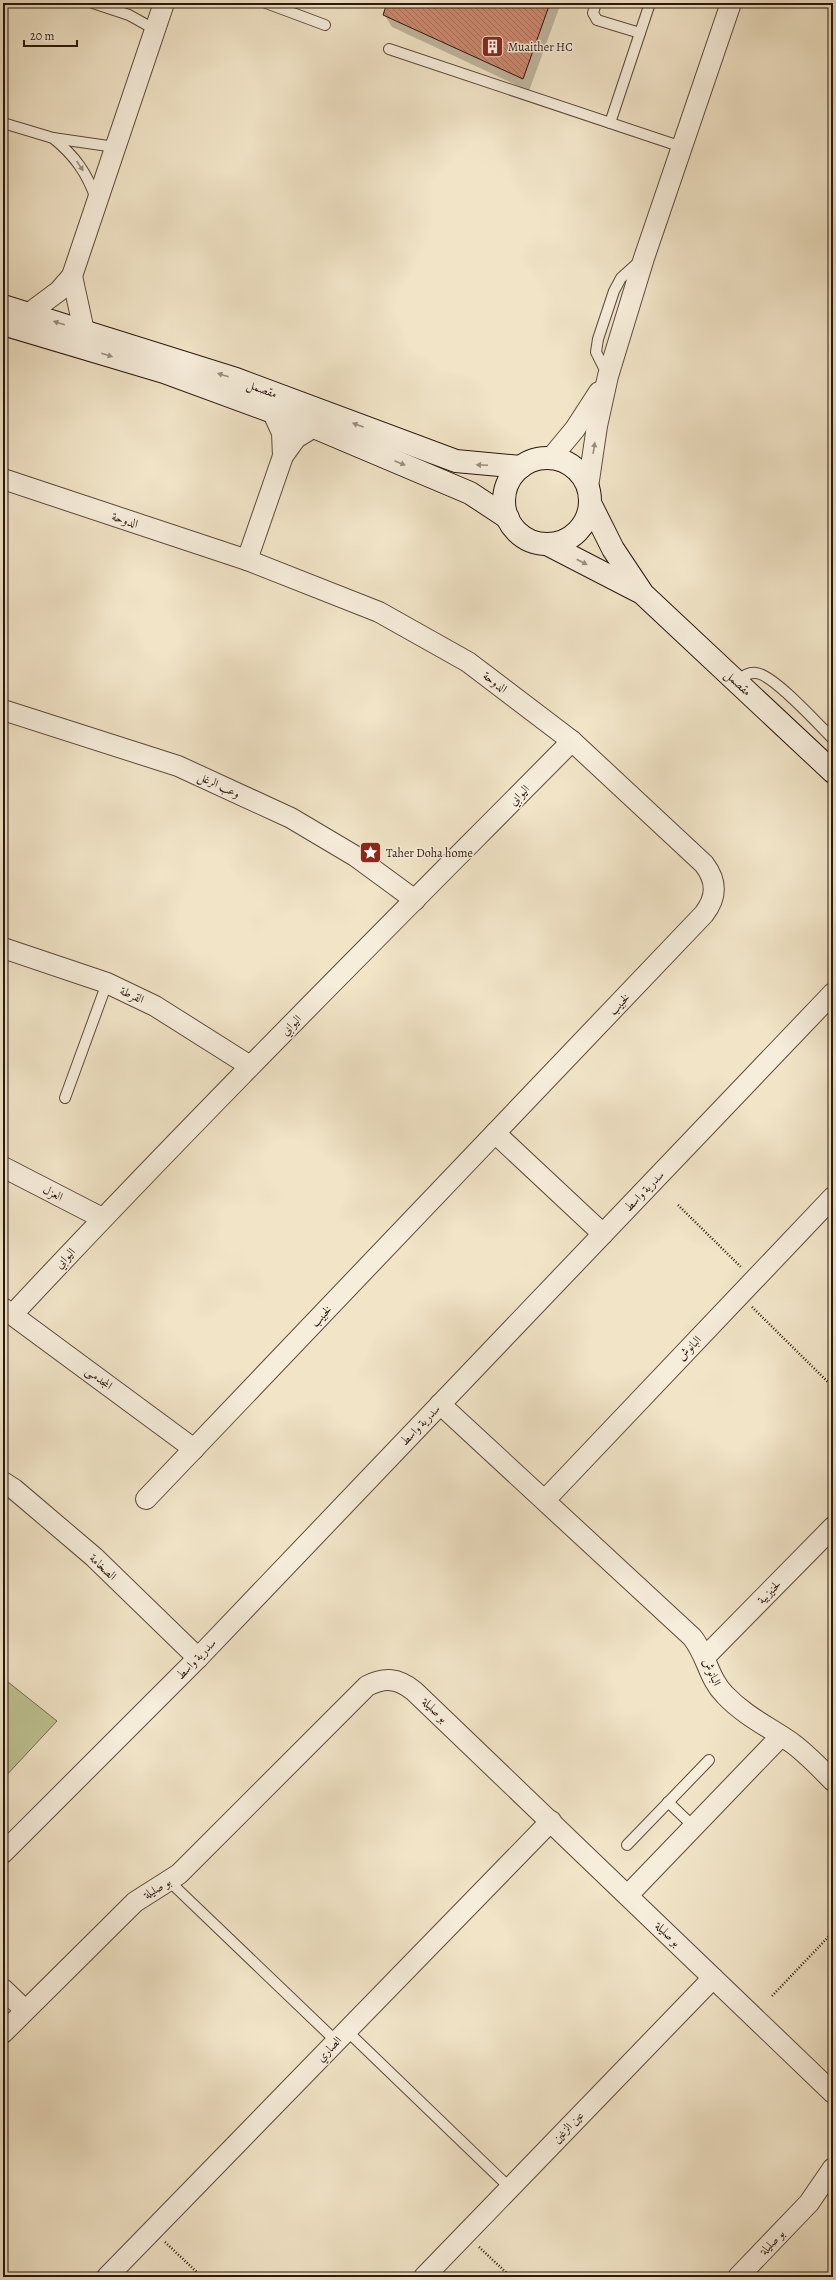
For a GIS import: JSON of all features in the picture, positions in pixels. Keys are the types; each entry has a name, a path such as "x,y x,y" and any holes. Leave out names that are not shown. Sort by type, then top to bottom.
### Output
{"street":[{"path":"28,314 59,291 72,276 96,201 164,3"},
{"path":"589,495 580,472 567,462 551,458 535,459 521,467 511,478 505,491 504,505 508,518 517,532 531,540 547,544 563,541 577,532 586,518 589,495 597,426 608,376 644,258 731,3"},
{"path":"72,276 84,331"},
{"name":"مقصمل","path":"3,306 236,379 456,462 521,467"},
{"name":"مقصمل","path":"3,324 164,372 314,427 470,493 508,518"},
{"path":"551,458 591,406 608,376"},
{"path":"273,413 282,433 283,456"},
{"path":"247,560 283,456 296,438 314,427"},
{"name":"الدوحة","path":"3,480 247,560 379,612 468,662 572,741 704,864"},
{"name":"مقصمل","path":"589,495 613,550 643,594 833,772"},
{"name":"مقصمل","path":"547,544 643,594"},
{"name":"وعب الرغل","path":"3,710 178,766 292,818 355,856 415,900"},
{"name":"اليوابي","path":"8,1311 102,1218 250,1066 572,741"},
{"name":"لخبيب","path":"146,1499 704,914 711,905 714,895 714,884 710,873 704,864"},
{"name":"القرطة","path":"3,948 107,983 161,1009 250,1066"},
{"name":"سدرية واسط","path":"3,1853 198,1658 833,993"},
{"path":"495,1133 603,1234"},
{"name":"العزل","path":"3,1167 102,1218"},
{"name":"البانوش","path":"545,1500 833,1197"},
{"name":"المجدمـى","path":"8,1311 194,1449"},
{"name":"البانوش","path":"440,1404 692,1637 700,1646 714,1682 724,1695 754,1721 781,1736 804,1753 833,1781"},
{"name":"الصخامة","path":"3,1482 14,1489 94,1557 198,1658"},
{"name":"لحنيزبية","path":"705,1657 833,1527"},
{"name":"بو صليلة","path":"3,2033 135,1902 146,1893 169,1881 367,1686 379,1680 392,1679 404,1682 414,1690 833,2093"},
{"path":"628,1895 781,1736"},
{"name":"الصاري","path":"107,2277 551,1821"},
{"name":"عين الزغين","path":"424,2277 713,1978"},
{"path":"3,1988 25,2010"},
{"name":"بو صليلة","path":"738,2277 809,2203 833,2168"}],"lane":[{"path":"93,3 129,15 154,29"},
{"path":"266,3 325,25"},
{"path":"596,3 593,13 597,20 640,33"},
{"path":"610,123 650,3"},
{"path":"389,49 682,148"},
{"path":"3,123 53,138 115,147"},
{"path":"53,138 68,150 81,165 90,182 96,201"},
{"path":"736,681 749,673 756,673 769,678 833,739"},
{"path":"65,1098 107,983"},
{"path":"627,1844 709,1760"},
{"path":"668,1802 693,1826"},
{"path":"169,1881 510,2188"}],"path":[{"path":"678,1205 754,1280"},
{"path":"740,1295 833,1387"},
{"path":"772,1996 833,1932"},
{"path":"154,2230 202,2277"},
{"path":"466,2234 511,2277"}],"green space":[{"path":"3,1678 57,1721 3,1779"}],"building":[{"name":"Muaither HC","path":"387,3 550,3 523,79 383,15"}],"place":[{"name":"Muaither HC","path":"493,47"},
{"name":"Taher Doha home","path":"371,853"}]}
